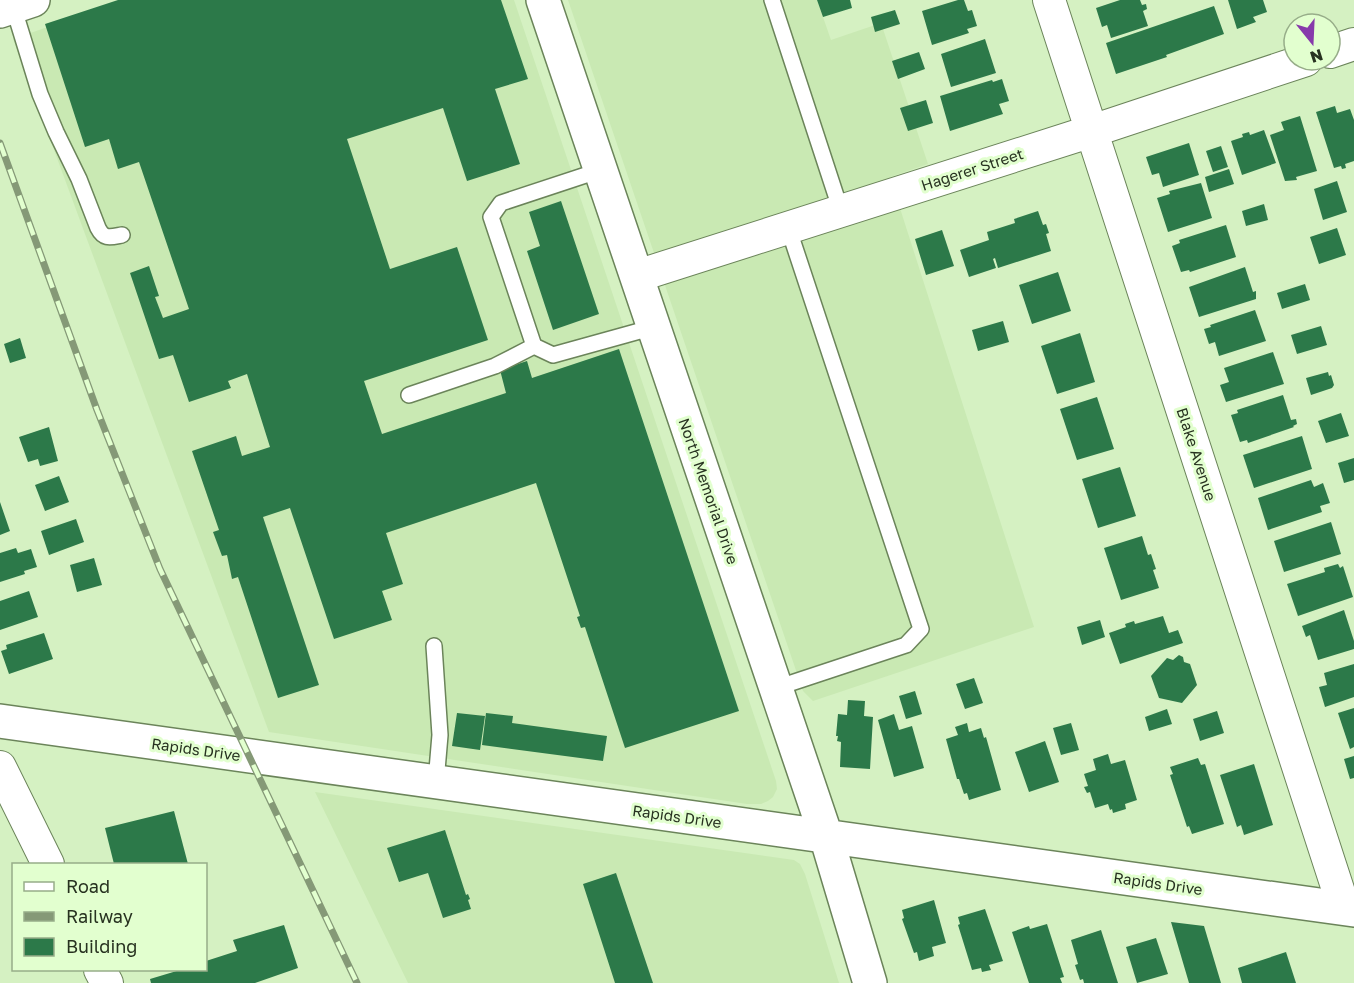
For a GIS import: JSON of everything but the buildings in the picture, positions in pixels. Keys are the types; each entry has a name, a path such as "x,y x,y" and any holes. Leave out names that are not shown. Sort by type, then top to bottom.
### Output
{"street":[{"name":"North Memorial Drive","path":"543,0 826,836 870,983"},
{"name":"Blake Avenue","path":"1049,0 1349,909"},
{"name":"Hagerer Street","path":"637,276 1282,68"},
{"name":"Rapids Drive","path":"0,721 1349,909"},
{"path":"0,767 48,863"}],"lane":[{"path":"772,0 841,211"},
{"path":"15,6 40,94 79,178 101,235 108,238 122,235"},
{"path":"601,170 501,203 491,218 534,346 553,356 654,327"},
{"path":"776,688 906,645 921,629 789,227"},
{"path":"409,395 495,366 534,346"},
{"path":"434,646 440,735 436,782"}],"shaded area":[{"path":"126,0 514,0 776,781 777,789 773,797 761,804 747,804 269,732 13,39"},
{"path":"568,0 817,0 831,40 881,23 928,164 890,177 1034,627 813,701 803,691"},
{"path":"315,792 794,860 800,864 805,874 839,983 408,983"}],"railway":[{"path":"0,143 97,410 160,569 357,983"}]}
